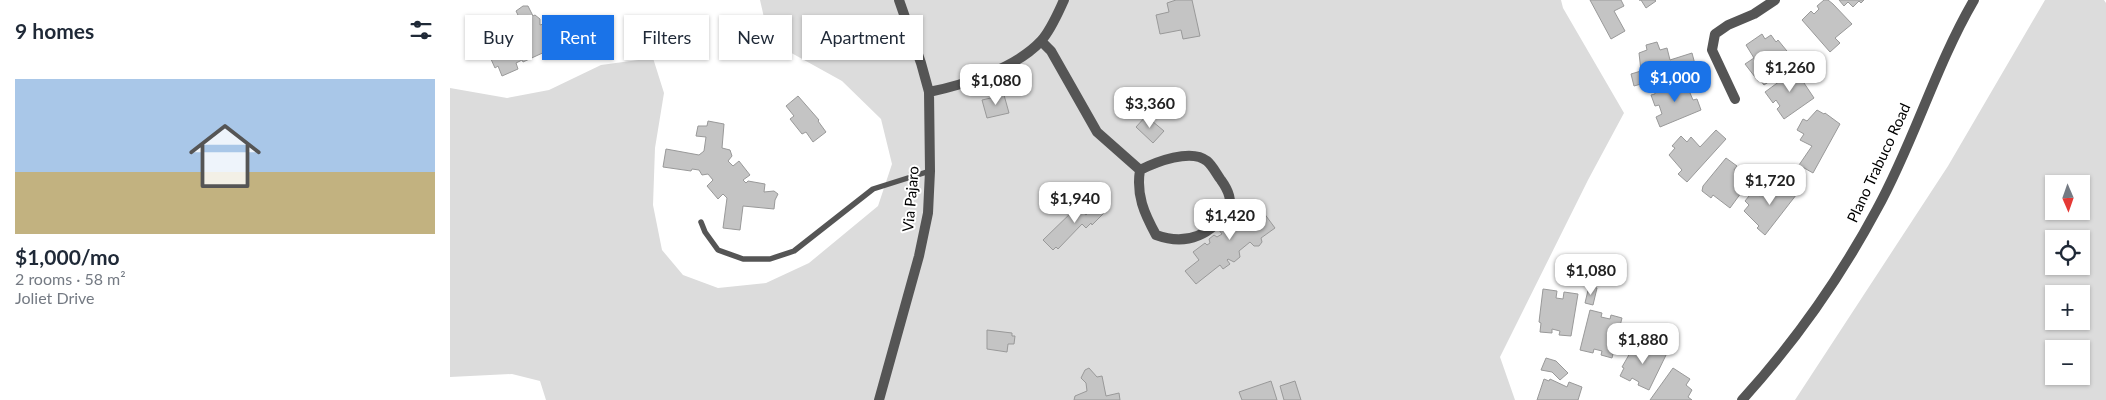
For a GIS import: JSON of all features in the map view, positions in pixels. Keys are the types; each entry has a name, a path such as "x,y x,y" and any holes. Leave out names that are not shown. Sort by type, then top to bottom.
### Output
{"street":[{"name":"Via Pajaro","path":"879,400 919,256 928,213 930,171 929,92 899,0"},
{"path":"929,92 953,87 984,76 1007,65 1041,40 1064,0"},
{"path":"1735,99 1712,50 1714,34 1728,25 1754,14 1775,0"},
{"name":"Plano Trabuco Road","path":"1742,400 1796,337 1877,209 1942,60 1974,0"},
{"path":"1041,40 1051,52 1097,132 1140,170"},
{"path":"1180,157 1197,158 1207,161 1230,196 1229,213 1206,233 1189,239 1168,240 1156,235 1143,212 1139,193 1140,170 1158,161 1180,157"}],"lane":[{"path":"701,222 705,232 718,250 744,259 770,258 794,251 873,189 930,171"}],"shaded area":[{"path":"760,0 1561,0 1563,8 1624,113 1588,180 1500,357 1515,400 546,400 540,381 512,374 450,377 450,88 507,98 549,90 601,65 654,60 664,93 655,148 653,205 662,250 683,275 718,288 766,283 809,263 878,206 892,164 881,119 842,81 804,60 923,60 923,15 802,15 802,59 792,53 792,15 763,15"},
{"path":"2045,0 2104,0 2106,3 2106,400 1795,400 1948,166"}],"building":[{"path":"1176,0 1192,0 1200,36 1183,39 1181,30 1160,34 1156,15 1169,12 1167,3"},
{"path":"1590,0 1621,0 1624,6 1614,11 1625,31 1611,39"},
{"path":"1641,0 1655,0 1656,1 1646,8"},
{"path":"1824,0 1828,0 1833,4 1852,24 1835,38 1840,43 1830,52 1802,20 1811,11 1814,14 1819,9 1817,6"},
{"path":"1839,0 1864,0 1861,3 1859,1 1853,7 1848,2 1844,6"},
{"path":"523,6 528,6 533,16 535,15 540,19 540,25 542,24 542,53 532,58 532,15 518,15 516,11"},
{"path":"1762,34 1765,39 1771,35 1776,42 1778,40 1791,56 1771,71 1776,77 1764,85 1760,80 1758,81 1745,64 1754,58 1746,45"},
{"path":"1657,42 1660,50 1667,48 1670,60 1692,53 1696,68 1634,86 1631,74 1641,71 1639,53 1647,50 1646,45"},
{"path":"491,60 522,60 516,63 518,69 502,76 498,66 495,68"},
{"path":"1799,67 1806,77 1802,80 1814,98 1784,119 1777,109 1780,106 1776,100 1773,103 1765,92"},
{"path":"1689,80 1693,91 1690,93 1693,100 1697,99 1701,110 1660,127 1656,117 1662,114 1659,105 1655,106 1651,95"},
{"path":"1004,95 1009,113 987,118 982,100"},
{"path":"798,96 819,120 826,132 813,142 806,132 802,134 790,119 794,116 786,106"},
{"path":"1817,110 1825,113 1840,124 1813,173 1799,165 1812,146 1800,140 1804,134 1797,130 1803,119 1807,121"},
{"path":"1146,116 1164,131 1153,143 1136,127"},
{"path":"708,121 724,124 722,148 730,150 732,156 728,161 733,166 739,161 750,175 743,180 746,183 748,181 765,184 764,192 774,191 778,194 774,209 743,206 740,230 723,228 727,198 723,194 718,199 707,186 713,180 708,174 702,175 699,170 692,169 691,171 663,167 666,149 699,155 704,151 706,137 696,136 698,126 707,126"},
{"path":"1716,130 1726,139 1687,182 1678,174 1682,170 1669,155 1675,148 1672,146 1681,136 1687,142 1691,137 1700,147"},
{"path":"1726,158 1737,166 1734,170 1740,174 1742,170 1752,178 1730,208 1713,195 1711,198 1702,191 1703,186"},
{"path":"1788,180 1800,190 1765,235 1744,211 1749,205 1745,201 1753,191 1760,196 1764,191 1774,198"},
{"path":"1102,199 1110,207 1092,225 1091,223 1086,228 1082,224 1058,249 1056,247 1053,250 1043,240 1077,207 1086,215"},
{"path":"1255,201 1275,228 1261,238 1262,242 1259,246 1254,246 1250,242 1239,251 1240,257 1234,262 1228,259 1230,264 1223,269 1220,265 1196,284 1185,271 1199,260 1193,252 1205,243 1207,245 1210,243 1209,239 1214,235 1217,237 1222,234 1212,221 1220,214 1230,227 1235,223 1233,219"},
{"path":"1589,286 1597,288 1593,305 1585,303"},
{"path":"1543,289 1557,291 1556,298 1563,299 1564,292 1578,294 1571,336 1559,335 1560,331 1552,329 1552,333 1540,332 1541,323 1539,322"},
{"path":"1590,310 1602,313 1601,317 1610,319 1611,315 1622,318 1612,358 1601,355 1602,351 1594,349 1593,353 1580,350"},
{"path":"987,330 1012,333 1012,336 1015,336 1014,344 1008,344 1007,352 987,349"},
{"path":"1638,339 1648,344 1647,348 1655,352 1657,348 1667,353 1649,390 1638,385 1639,382 1632,378 1630,381 1620,376 1624,368 1622,367"},
{"path":"1546,358 1556,361 1568,373 1560,380 1552,372 1541,370"},
{"path":"1089,368 1097,377 1102,376 1106,396 1119,393 1120,400 1074,400 1075,396 1087,391 1086,383 1081,378 1085,370"},
{"path":"1673,368 1690,379 1686,385 1692,390 1688,397 1692,400 1650,400"},
{"path":"1544,379 1549,381 1550,379 1567,387 1569,382 1582,387 1578,400 1537,400"},
{"path":"1271,381 1277,400 1242,400 1239,392"},
{"path":"1295,381 1301,400 1284,400 1280,386"}]}
